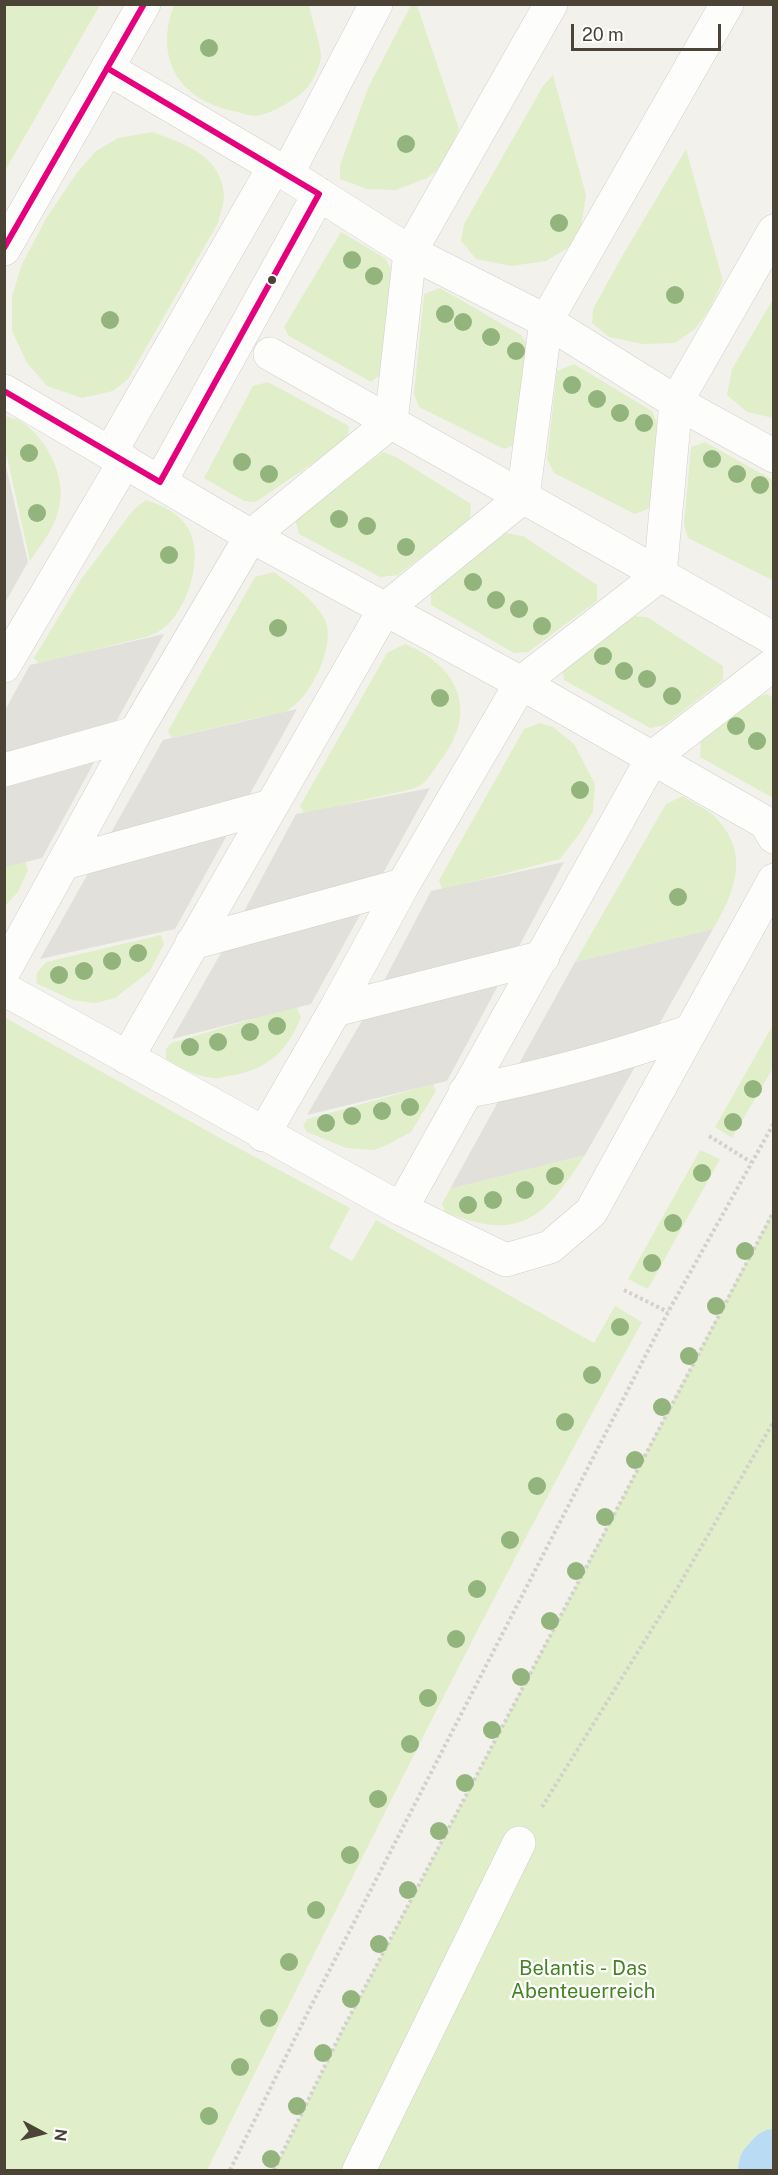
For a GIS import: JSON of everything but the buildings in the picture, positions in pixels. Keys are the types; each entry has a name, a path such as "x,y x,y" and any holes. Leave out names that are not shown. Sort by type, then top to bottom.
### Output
{"street":[{"path":"4,249 144,4"},
{"path":"4,666 118,457 376,4"},
{"path":"4,971 135,733 251,536 391,422 410,252 551,4"},
{"path":"128,1058 384,610 523,497 546,321 727,4"},
{"path":"107,68 281,170 410,252 546,321 676,402 774,456"},
{"path":"160,482 319,194"},
{"path":"264,1135 403,885 521,683 660,575 676,402 774,231"},
{"path":"270,354 774,639"},
{"path":"4,391 251,536 653,757 766,823 774,837"},
{"path":"401,1209 653,757 774,664"},
{"path":"4,770 135,733"},
{"path":"64,863 271,806"},
{"path":"4,989 401,1209 506,1260 550,1247 591,1212 774,880"},
{"path":"192,943 403,885"},
{"path":"335,1010 543,957"},
{"path":"465,1092 508,1084 635,1050 690,1031"},
{"path":"358,2170 519,1843"}],"path":[{"path":"230,2170 314,2000 668,1312 774,1123"},
{"path":"709,1136 751,1162"},
{"path":"274,2170 343,2029 774,1211"},
{"path":"624,1290 668,1312"},
{"path":"519,1843 678,1587 774,1421"}],"green space":[{"path":"4,5 100,5 5,171"},
{"path":"174,5 309,5 321,54 310,84 293,100 277,109 255,116 214,105 198,97 175,73 169,59 167,42"},
{"path":"411,5 417,5 459,129 444,165 427,178 396,190 367,189 340,179 340,165 368,88"},
{"path":"553,75 586,195 581,227 571,246 546,261 511,266 476,259 461,241 464,224 543,86"},
{"path":"152,132 177,141 209,161 221,181 224,195 222,209 218,223 128,379 113,391 82,398 47,386 27,363 12,331 12,296 22,264 47,217 76,174 96,151 118,138"},
{"path":"686,149 723,281 710,308 695,329 675,343 643,344 609,337 592,323 593,309"},
{"path":"341,232 385,258 392,271 383,373 371,382 289,336 284,327"},
{"path":"440,288 521,335 529,347 517,444 504,449 419,407 414,394 424,294"},
{"path":"773,299 773,418 747,412 727,395 732,369"},
{"path":"574,364 652,411 658,425 650,508 635,514 554,473 547,459 557,371"},
{"path":"268,382 349,426 347,440 256,502 244,501 204,478 253,386"},
{"path":"5,416 22,422 32,430 48,450 58,474 60,500 56,519 30,561 5,448"},
{"path":"705,442 773,480 772,580 688,538 684,525 691,447"},
{"path":"383,452 396,457 471,504 470,519 398,575 380,577 299,534 295,518"},
{"path":"146,500 177,515 192,536 195,550 191,583 177,613 167,625 152,635 40,665 34,658 82,578 134,509"},
{"path":"505,533 523,536 597,585 597,601 528,652 514,653 431,605 431,590"},
{"path":"274,572 308,598 324,618 328,641 325,655 313,682 297,703 285,712 172,738 168,731 255,577"},
{"path":"632,616 647,617 723,666 723,680 665,725 650,728 564,680 562,665"},
{"path":"405,644 439,665 450,678 458,693 459,725 452,742 424,783 417,787 305,814 300,806 387,653"},
{"path":"767,694 773,698 773,798 700,757 701,738 753,698"},
{"path":"540,723 553,727 574,744 595,784 593,811 560,859 442,890 439,880 524,729"},
{"path":"683,796 714,816 727,832 736,859 733,887 713,929 575,962 666,804"},
{"path":"24,859 28,870 18,892 5,906 5,864"},
{"path":"161,935 164,944 150,971 115,998 95,1003 72,1000 36,983 37,973 46,962"},
{"path":"296,1006 301,1017 289,1040 274,1058 253,1070 216,1078 189,1072 166,1059 166,1049 171,1043"},
{"path":"4,1017 350,1208 329,1248 352,1261 376,1220 594,1343 615,1306 642,1322 474,1638 207,2170 5,2170"},
{"path":"773,1025 773,1068 732,1138 715,1127"},
{"path":"433,1084 436,1091 411,1132 374,1150 346,1148 307,1132 303,1125 308,1119"},
{"path":"700,1150 720,1159 648,1289 628,1279"},
{"path":"585,1155 557,1195 543,1209 528,1219 512,1224 493,1225 471,1221 445,1212 442,1204 450,1189"},
{"name":"Belantis - Das Abenteuerreich","path":"773,1211 773,2170 274,2170 343,2029"}],"shaded area":[{"path":"5,462 28,562 4,603"},
{"path":"164,634 42,858 5,867 5,710 30,665"},
{"path":"297,709 175,929 40,959 163,740"},
{"path":"430,788 311,1004 172,1039 296,814"},
{"path":"564,862 447,1081 307,1115 374,1000 431,891"},
{"path":"713,929 585,1155 450,1189 575,962"}],"waterway":[{"path":"764,2170 765,2165 774,2155"}],"transit line":[{"path":"4,248 144,4"},
{"path":"4,391 160,482 319,194 107,68"}]}
